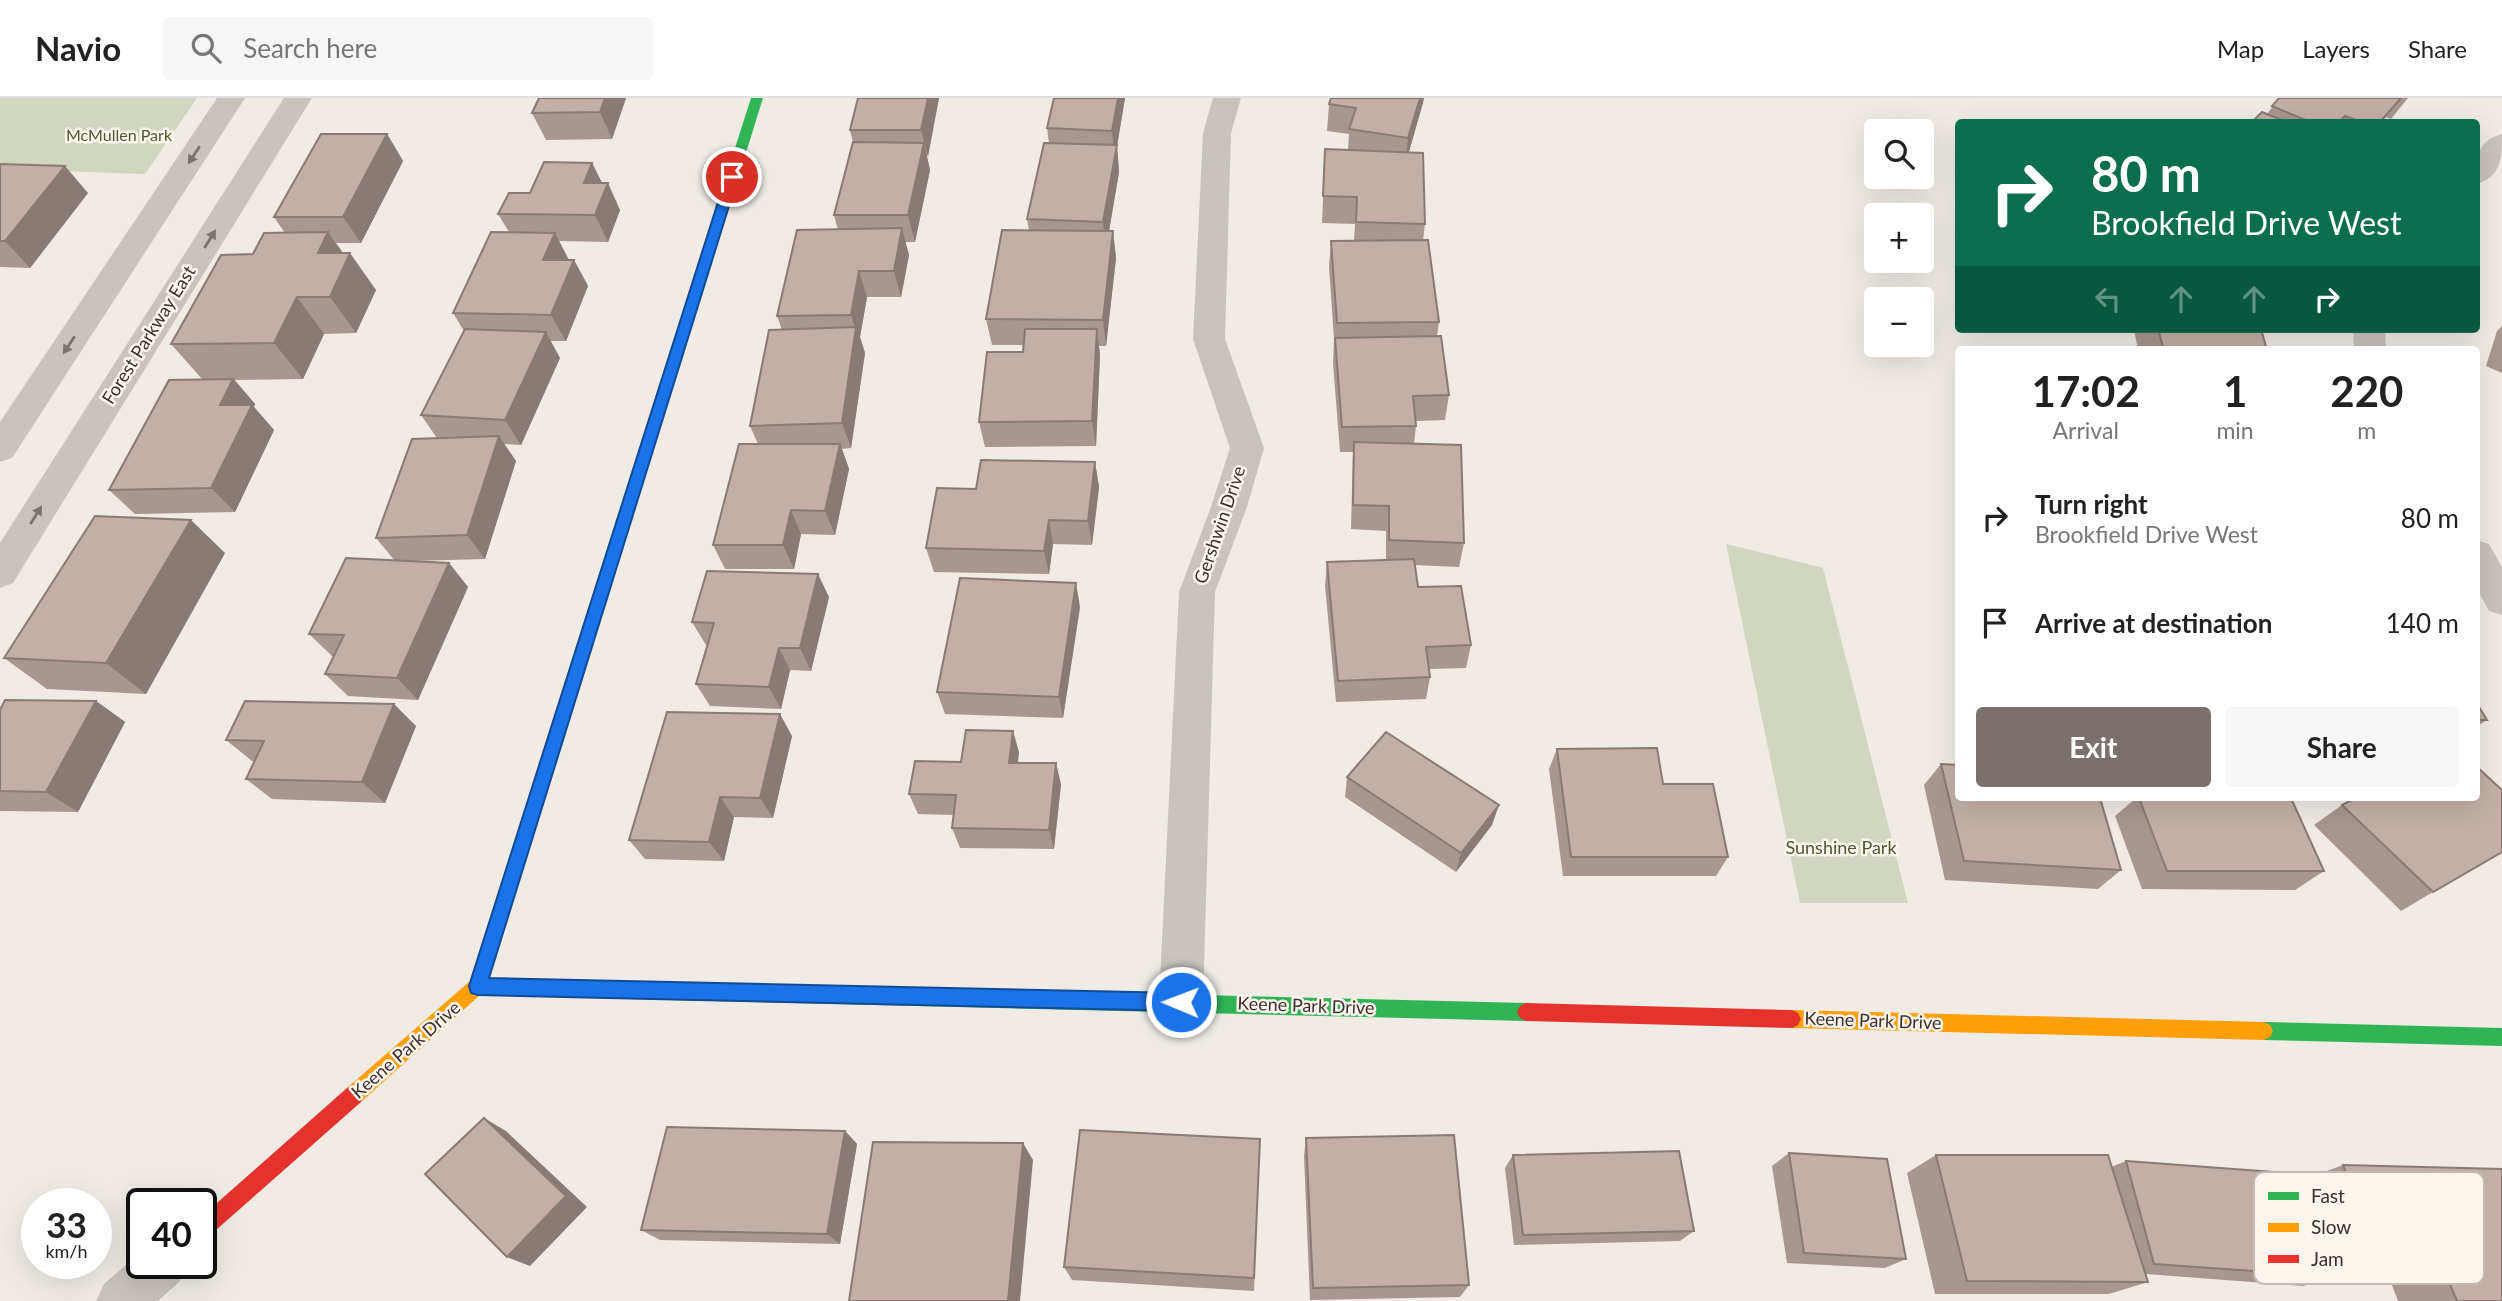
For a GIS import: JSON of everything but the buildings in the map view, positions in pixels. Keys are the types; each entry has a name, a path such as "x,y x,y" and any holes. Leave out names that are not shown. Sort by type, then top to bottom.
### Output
{"street":[{"path":"0,449 231,98"},
{"name":"Forest Parkway East","path":"0,573 298,98"},
{"path":"478,986 757,98"},
{"name":"Gershwin Drive","path":"1181,1002 1197,592 1229,507 1247,448 1209,339 1217,133 1227,98"},
{"path":"2480,170 2502,143"},
{"path":"2480,561 2502,600"},
{"name":"Keene Park Drive","path":"217,1216 478,986 2502,1037"},
{"path":"121,1301 146,1279"}],"green space":[{"name":"McMullen Park","path":"0,98 197,98 145,174 0,169"},
{"name":"Sunshine Park","path":"1726,544 1823,568 1908,903 1800,903"}],"traffic: fast":[{"path":"595,612 757,98"},
{"path":"548,988 1526,1012"},
{"path":"2264,1031 2502,1037"}],"traffic: slow":[{"path":"477,986 595,612"},
{"path":"354,1095 477,986 548,988"},
{"path":"1792,1019 2264,1031"}],"traffic: jam":[{"path":"1526,1012 1792,1019"},
{"path":"217,1216 354,1095"}],"route":[{"path":"732,177 478,986 1181,1002"}]}
